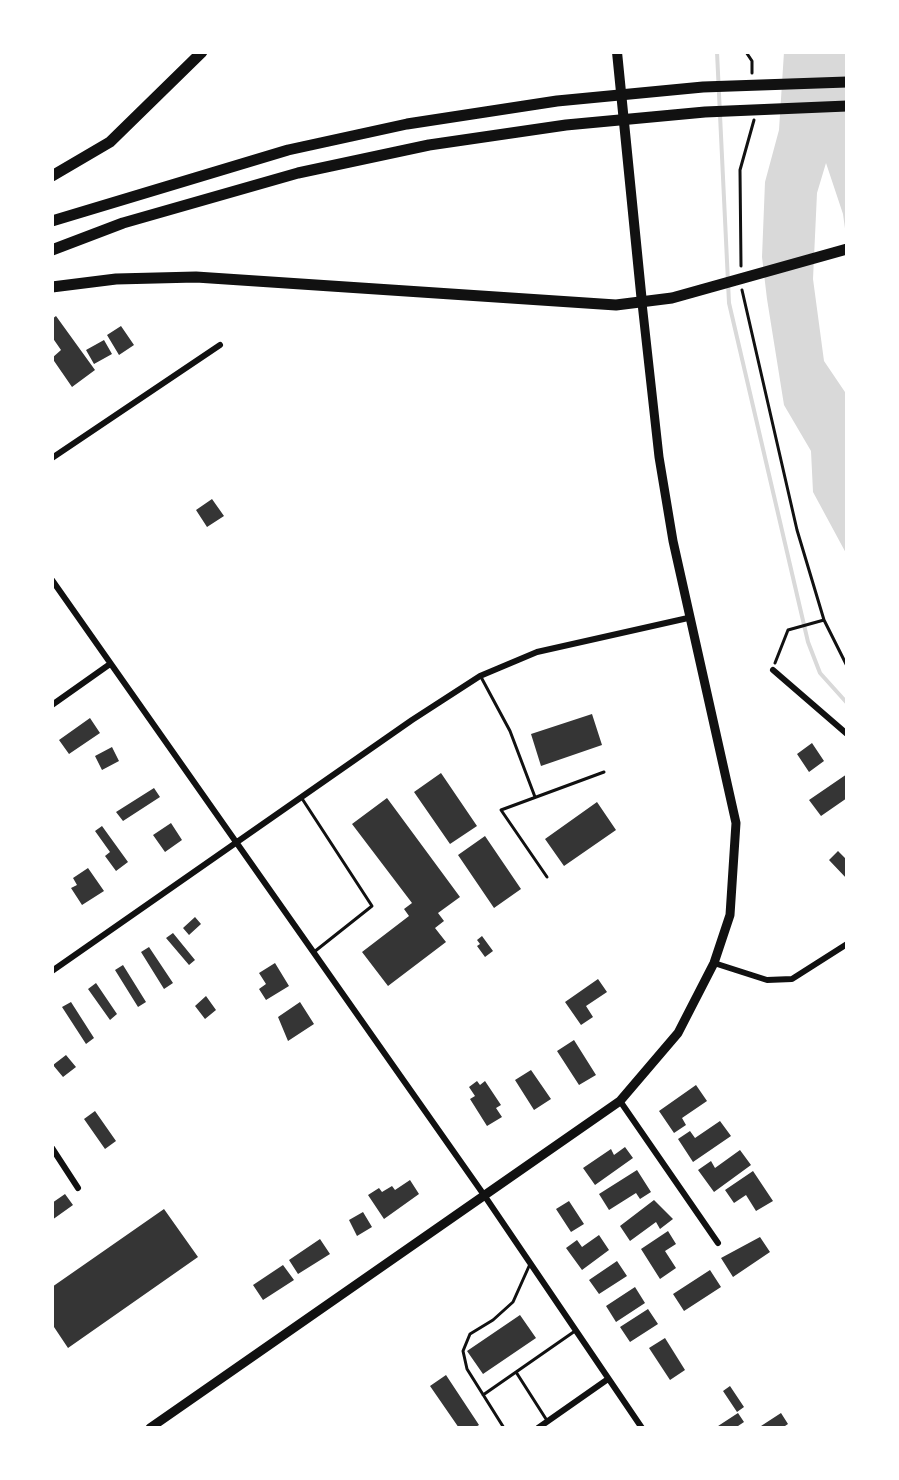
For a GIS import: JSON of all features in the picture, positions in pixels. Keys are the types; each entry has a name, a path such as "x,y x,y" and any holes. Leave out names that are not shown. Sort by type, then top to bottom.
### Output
{"highway":[{"path":"52,176 110,142 202,52"},
{"path":"52,221 288,150 407,124 557,101 703,87 847,82"},
{"path":"52,250 123,223 298,173 429,145 566,125 705,112 847,106"},
{"path":"52,287 116,279 196,277 616,305 688,294 847,249"}],"main road":[{"path":"150,1428 620,1101 678,1033 714,963 730,915 736,823 688,618 659,457 617,52"}],"street":[{"path":"52,458 220,345"},
{"path":"52,580 484,1195 642,1428"},
{"path":"52,971 480,676 537,652 688,618"},
{"path":"52,705 110,664"},
{"path":"773,670 847,734"},
{"path":"714,963 767,980 792,979 847,944"},
{"path":"620,1101 718,1243"},
{"path":"52,1148 78,1188"},
{"path":"538,1428 608,1379"}],"lane":[{"path":"480,676 510,731 535,797"},
{"path":"547,877 501,810 604,772"},
{"path":"301,797 372,906 314,952"},
{"path":"504,1428 464,1361 466,1340 505,1311 530,1264"},
{"path":"483,1395 575,1331"},
{"path":"516,1372 547,1421"}],"path":[{"path":"746,52 752,61 752,74"},
{"path":"741,270 740,170 754,128 754,114"},
{"path":"742,283 760,379 824,620 847,666"},
{"path":"773,670 788,630 824,620"}],"shaded area":[{"path":"784,52 847,52 847,243 843,214 826,163 817,193 813,279 824,361 847,395 847,555 813,492 811,451 784,405 767,299 762,257 765,182 779,130"}],"building":[{"path":"56,316 95,370 72,387 52,358 61,350 52,337 52,319"},
{"path":"121,326 134,345 119,355 107,335"},
{"path":"104,340 112,354 94,364 86,350"},
{"path":"212,499 224,516 207,527 196,510"},
{"path":"592,714 602,745 541,766 531,734"},
{"path":"90,718 100,733 69,754 59,740"},
{"path":"812,743 824,761 809,772 797,754"},
{"path":"112,747 119,761 102,770 95,756"},
{"path":"441,773 477,826 450,844 414,792"},
{"path":"847,774 847,798 821,816 809,800"},
{"path":"154,788 160,797 123,821 116,812"},
{"path":"387,798 460,897 438,913 444,921 435,928 446,942 388,986 362,952 409,916 404,909 412,903 352,824"},
{"path":"597,802 616,830 564,866 545,839"},
{"path":"171,823 182,840 165,852 153,835"},
{"path":"102,826 128,862 116,871 105,856 110,852 95,831"},
{"path":"485,836 521,889 494,908 458,855"},
{"path":"838,851 847,860 847,879 829,860"},
{"path":"88,868 104,891 82,905 71,888 77,885 73,878"},
{"path":"195,917 201,924 189,935 183,928"},
{"path":"173,933 195,960 189,965 166,938"},
{"path":"482,936 493,951 485,957 477,946 480,944 477,940"},
{"path":"149,947 173,983 164,989 141,952"},
{"path":"275,963 289,986 266,1000 259,989 266,984 259,973"},
{"path":"123,965 146,1002 138,1007 115,970"},
{"path":"598,979 607,992 586,1006 593,1017 581,1025 565,1002"},
{"path":"96,983 117,1014 110,1020 88,989"},
{"path":"206,996 216,1010 205,1019 195,1006"},
{"path":"71,1002 94,1038 86,1044 62,1007"},
{"path":"300,1002 314,1024 288,1041 278,1017"},
{"path":"574,1040 596,1075 579,1085 557,1051"},
{"path":"66,1055 76,1067 63,1077 53,1065"},
{"path":"531,1070 551,1099 534,1110 515,1080"},
{"path":"477,1081 480,1085 485,1081 501,1105 496,1108 502,1117 487,1126 470,1099 475,1096 469,1087"},
{"path":"696,1085 707,1101 682,1118 686,1125 674,1133 659,1111"},
{"path":"95,1111 116,1141 105,1149 84,1119"},
{"path":"720,1121 731,1136 693,1162 678,1139 690,1131 695,1138"},
{"path":"625,1147 633,1158 595,1185 583,1168 611,1149 614,1155"},
{"path":"740,1150 751,1165 714,1192 698,1170 711,1161 715,1168"},
{"path":"637,1170 651,1192 640,1199 636,1193 609,1210 599,1194"},
{"path":"753,1171 773,1201 756,1211 746,1195 734,1203 725,1190"},
{"path":"410,1180 419,1194 384,1219 368,1195 379,1188 382,1192 392,1186 395,1190"},
{"path":"65,1194 73,1205 52,1220 52,1203"},
{"path":"654,1200 673,1219 660,1229 656,1222 630,1241 620,1226"},
{"path":"569,1201 584,1224 571,1232 556,1209"},
{"path":"164,1209 198,1257 68,1348 52,1324 52,1287"},
{"path":"363,1212 372,1227 357,1236 349,1220"},
{"path":"668,1231 676,1244 665,1251 676,1268 660,1279 641,1249"},
{"path":"599,1235 609,1250 582,1270 566,1248 577,1240 582,1247"},
{"path":"760,1237 770,1252 733,1277 721,1258"},
{"path":"320,1239 330,1254 298,1274 289,1260"},
{"path":"617,1261 627,1276 599,1294 589,1280"},
{"path":"283,1265 294,1280 263,1300 253,1285"},
{"path":"710,1270 721,1287 684,1311 673,1294"},
{"path":"635,1287 645,1303 616,1322 606,1306"},
{"path":"648,1309 658,1324 630,1342 620,1327"},
{"path":"520,1315 536,1338 483,1374 467,1351"},
{"path":"665,1338 685,1370 670,1380 649,1348"},
{"path":"446,1375 479,1425 474,1428 459,1428 430,1386"},
{"path":"730,1386 744,1407 737,1412 723,1391"},
{"path":"738,1413 744,1422 735,1428 715,1428"},
{"path":"781,1413 788,1424 782,1428 761,1426"}],"waterway":[{"path":"717,52 729,303 808,642 820,673 847,703"}]}
